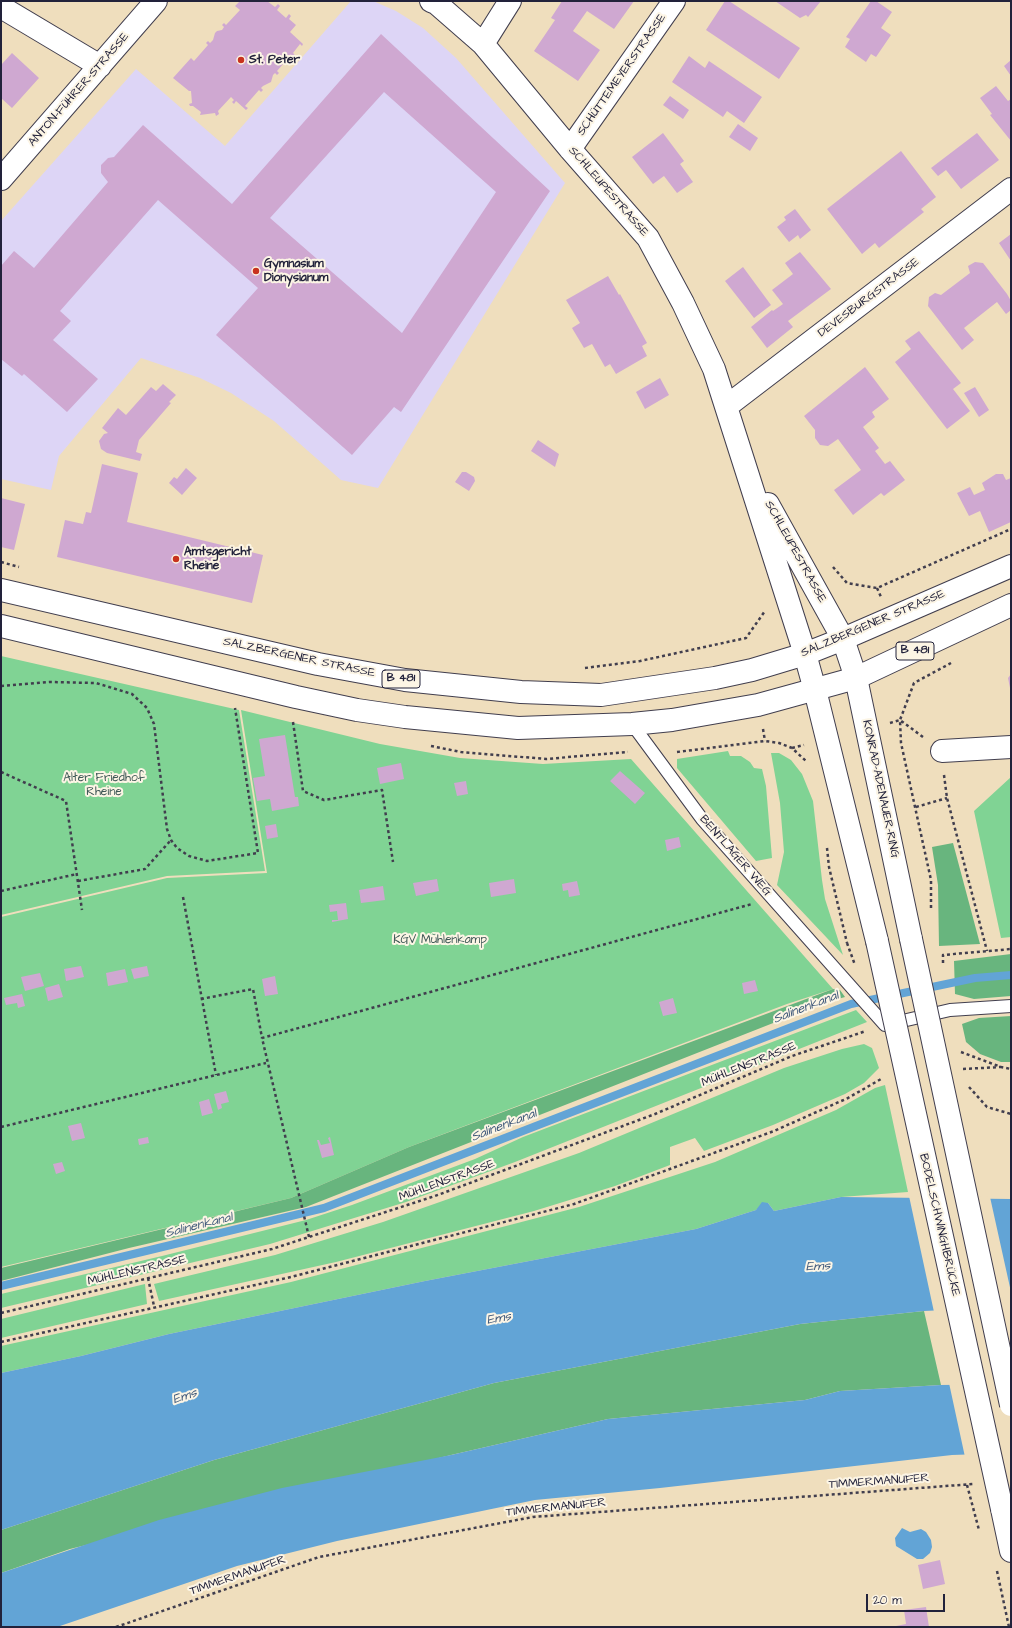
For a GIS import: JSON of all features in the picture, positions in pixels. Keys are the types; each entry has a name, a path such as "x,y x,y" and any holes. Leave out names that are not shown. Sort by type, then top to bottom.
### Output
{"main road":[{"name":"ANTON-FÜHRER-STRASSE","path":"1,179 156,1"},
{"name":"SCHLEUPESTRASSE","path":"431,1 436,3 483,44 570,149 648,238 683,303 714,369 747,466 805,654"},
{"path":"483,44 510,1"},
{"name":"SCHÜTTEMEYERSTRASSE","path":"570,149 674,1"},
{"path":"1,7 100,66"},
{"name":"DEVESBURGSTRASSE","path":"726,406 1011,189"},
{"name":"SCHLEUPESTRASSE","path":"747,466 843,639"},
{"name":"SALZBERGENER STRASSE","path":"1,590 318,664 405,680 521,692 601,695 665,686 752,670 805,654 1011,566"},
{"name":"B 481","path":"1,626 296,697 404,718 518,728 632,724 672,720 742,708 816,690 856,678 1011,605"},
{"name":"KONRAD-ADENAUER-RING","path":"843,639 856,678 1011,1405"},
{"path":"805,654 816,690"},
{"name":"BODELSCHWINGHBRÜCKE","path":"816,690 877,941 1011,1551"},
{"path":"942,751 1011,747"}],"lane":[{"name":"BENTLAGER WEG","path":"632,724 702,819 847,980 885,1025"},
{"path":"885,1025 950,1010 1011,1006"}],"path":[{"path":"832,565 847,583 877,588 1011,530"},
{"path":"1,562 24,568"},
{"path":"584,668 640,661 746,638 766,609"},
{"path":"1,686 50,682 96,683 132,694 147,708 154,724 167,829 171,840 177,848 189,856 207,861 258,853 234,704"},
{"path":"292,723 303,791 324,800 382,790 393,862"},
{"path":"1,772 66,801 82,910"},
{"path":"916,807 947,798 987,951"},
{"path":"78,881 145,869 171,840"},
{"path":"1,891 77,874"},
{"path":"183,897 216,1075"},
{"path":"262,1038 772,898"},
{"path":"942,966 943,956 1011,949"},
{"path":"201,999 253,988 266,1063 309,1237"},
{"name":"MÜHLENSTRASSE","path":"1,1313 272,1249 435,1196 654,1114 792,1056 885,1025"},
{"path":"1,1127 266,1063"},
{"path":"1000,1067 1011,1069"},
{"path":"1,1342 154,1306 291,1277 574,1204 774,1131 848,1098 882,1078"},
{"path":"968,1086 987,1107 1011,1114"},
{"path":"148,1278 154,1306"},
{"name":"TIMMERMANUFER","path":"116,1627 319,1557 533,1517 975,1484"}],"shaded area":[{"name":"Gymnasium Dionysianum","path":"351,1 373,1 396,11 423,28 456,58 565,183 378,488 341,480 274,421 231,393 200,378 141,358 59,456 51,490 1,479 1,221 136,69 225,146"}],"green space":[{"name":"Alter Friedhof Rheine","path":"1,656 239,710 265,871 167,876 1,915"},
{"name":"KGV Mühlenkamp","path":"241,710 380,744 460,758 543,764 631,759 833,989 787,1004 409,1147 291,1198 1,1267 1,917 167,878 267,873"},
{"path":"728,751 730,756 741,756 750,762 754,768 762,769 766,786 772,858 756,861 677,768 677,759"},
{"path":"771,753 779,753 791,760 802,774 813,801 825,899 843,955 777,885 784,852 780,803"},
{"path":"1011,777 1011,937 1001,938 974,811"},
{"path":"953,843 980,944 939,946 938,885 932,847"},
{"path":"1011,954 1011,996 974,999 955,994 954,961"},
{"path":"833,989 840,990 845,997 824,1003 306,1207 129,1248 1,1281 1,1268 291,1198 409,1147"},
{"path":"856,1010 867,1022 515,1162 406,1202 270,1244 1,1308 1,1294 306,1220 352,1205 475,1159 523,1137"},
{"path":"1011,1016 1011,1062 1001,1062 980,1054 966,1042 962,1024 979,1018"},
{"path":"864,1044 872,1048 879,1068 864,1083 845,1094 773,1125 704,1151 695,1138 670,1147 670,1165 615,1186 534,1211 336,1262 159,1301 154,1284 275,1255 383,1222 579,1153 784,1068 842,1049"},
{"path":"885,1085 908,1192 841,1197 774,1211 768,1203 756,1210 696,1229 425,1281 169,1334 81,1356 1,1373 1,1346 291,1282 579,1207 715,1162 836,1110 875,1088"},
{"path":"145,1284 147,1304 1,1338 1,1319"},
{"path":"924,1311 941,1385 840,1391 805,1400 608,1419 451,1455 70,1549 1,1573 1,1530 214,1460 494,1383 800,1324"}],"water":[{"name":"Ems","path":"841,1197 1011,1199 1011,1307 924,1311 800,1324 494,1383 214,1460 1,1530 1,1373 81,1356 169,1334 425,1281 696,1229 756,1210 762,1202 768,1203 774,1211"},
{"path":"1011,1384 1011,1453 952,1455 660,1488 535,1500 337,1541 237,1566 57,1627 1,1627 1,1573 159,1520 282,1488 451,1455 608,1419 805,1400 840,1391 941,1385"},
{"path":"902,1528 910,1532 921,1529 926,1532 931,1540 932,1547 930,1553 923,1559 917,1559 896,1546 895,1538"}],"pier":[{"path":"909,1196 990,1197 1011,1292 1011,1309 934,1312"},
{"path":"1011,1382 1011,1455 965,1457 949,1383"}],"building":[{"name":"St. Peter","path":"240,1 267,1 275,7 278,4 280,6 277,10 286,18 289,14 291,16 289,19 296,25 290,32 303,44 302,46 300,44 293,53 295,55 293,57 291,55 277,71 279,73 277,75 275,73 273,75 271,82 263,86 261,88 263,90 261,92 259,90 245,106 248,108 246,110 236,101 234,104 232,102 234,100 231,97 218,111 219,114 216,116 215,113 200,115 201,112 189,104 192,103 191,91 173,78 191,58 194,61 208,45 206,43 208,41 210,43 213,40 215,33 222,30 224,27 222,25 224,23 226,25 240,10 235,6"},
{"path":"562,1 634,1 614,29 587,11 573,31 600,50 578,81 534,51 555,20 551,18"},
{"path":"725,1 729,1 800,48 779,79 706,30"},
{"path":"775,1 821,1 808,17 806,15 800,18"},
{"path":"871,1 876,1 892,12 881,28 891,35 876,57 871,54 866,62 845,47 850,39 846,37"},
{"path":"381,34 550,191 401,412 394,407 352,455 216,335 258,288 158,200 60,311 71,321 53,340 98,379 67,412 24,374 22,376 1,359 1,266 14,251 34,268 108,182 101,173 101,165 108,158 114,157 143,125 232,204","holes":["384,92 496,192 402,333 270,218"]},
{"path":"12,53 39,78 12,108 1,98 1,65"},
{"path":"689,56 705,68 709,61 762,97 744,123 727,111 723,117 672,82"},
{"path":"1011,60 1011,76 1004,66"},
{"path":"996,86 1008,101 1011,99 1011,141 990,115 992,114 980,98"},
{"path":"670,96 689,110 683,119 663,105"},
{"path":"738,124 758,138 750,151 729,137"},
{"path":"663,133 684,161 680,164 693,182 677,193 664,176 653,184 632,157"},
{"path":"977,133 999,160 961,189 946,170 938,176 931,168"},
{"path":"901,151 936,197 921,209 924,212 879,248 875,243 862,254 827,209"},
{"path":"795,209 811,230 800,239 798,235 789,242 777,227 786,220 784,217"},
{"path":"1011,234 1011,261 999,243"},
{"path":"800,252 831,289 788,321 793,327 767,348 751,327 772,310 773,311 783,304 772,290 793,274 785,263"},
{"path":"975,262 983,263 1007,294 1011,301 1011,310 1006,314 997,302 964,328 974,340 962,350 928,306 929,297 935,293 941,295 970,273 968,266"},
{"path":"743,267 771,305 754,318 725,281"},
{"path":"608,276 619,295 620,294 647,343 642,346 647,356 616,374 610,364 605,367 592,344 584,348 572,328 580,323 566,300"},
{"path":"919,331 961,383 953,389 970,411 947,429 895,362 911,349 905,341"},
{"path":"865,367 889,399 872,412 875,417 863,427 879,448 875,451 885,464 890,461 905,480 884,496 881,493 853,515 834,490 861,470 838,439 828,446 820,445 815,438 815,430 804,416"},
{"path":"660,378 669,395 645,409 636,392"},
{"path":"163,384 176,395 169,402 171,403 139,440 136,452 142,454 140,461 107,453 101,449 99,441 104,434 108,433 102,428 118,408 126,415 151,387 156,391"},
{"path":"975,387 989,410 979,417 964,393"},
{"path":"538,440 559,454 555,467 531,451"},
{"path":"102,464 138,473 127,522 263,555 252,603 57,557 65,520 83,524 86,512 91,513"},
{"path":"186,468 197,478 182,495 169,483 174,477 177,479"},
{"path":"462,472 466,472 474,477 475,481 469,491 455,482"},
{"path":"996,474 1003,474 1006,480 1011,478 1011,522 989,532 980,511 969,516 957,493 970,487 974,495 985,490 982,483"},
{"path":"1,498 25,504 14,550 1,547"},
{"path":"1011,674 1011,688 1010,688 1008,678"},
{"path":"285,735 295,797 298,797 299,806 272,811 270,799 257,801 253,778 265,776 259,739"},
{"path":"401,763 404,779 380,784 377,768"},
{"path":"620,771 645,793 635,804 610,781"},
{"path":"466,781 468,794 457,796 454,783"},
{"path":"276,824 278,837 267,839 265,826"},
{"path":"679,837 681,847 667,851 665,840"},
{"path":"437,879 439,891 416,896 413,883"},
{"path":"514,879 516,893 491,897 489,883"},
{"path":"577,881 580,895 569,897 568,890 563,891 562,884"},
{"path":"383,886 385,900 361,903 359,890"},
{"path":"346,903 348,919 332,922 332,920 338,920 337,911 330,912 329,905"},
{"path":"81,966 84,977 66,981 64,969"},
{"path":"147,966 149,976 134,979 131,969"},
{"path":"125,969 128,982 108,986 106,973"},
{"path":"40,973 44,986 25,991 21,977"},
{"path":"275,976 278,994 265,996 262,979"},
{"path":"755,980 758,991 744,994 742,983"},
{"path":"59,984 63,997 48,1001 45,988"},
{"path":"22,994 25,1006 18,1008 17,1003 6,1005 4,998"},
{"path":"673,998 677,1013 663,1016 659,1002"},
{"path":"226,1091 229,1102 221,1104 222,1108 218,1110 214,1094"},
{"path":"209,1099 213,1113 202,1116 199,1102"},
{"path":"81,1123 85,1138 72,1141 68,1126"},
{"path":"148,1137 149,1143 139,1145 138,1139"},
{"path":"330,1137 334,1155 322,1158 317,1140 319,1140 321,1145 330,1143 328,1138"},
{"path":"62,1162 65,1171 56,1174 53,1164"},
{"path":"940,1560 945,1584 923,1589 918,1565"},
{"path":"926,1607 929,1627 891,1627 906,1624 904,1610"}],"waterway":[{"name":"Salinenkanal","path":"1,1286 324,1208 851,1004 975,978 1011,975"}],"place":[{"name":"St. Peter","path":"241,60"},
{"name":"Gymnasium Dionysianum","path":"256,271"},
{"name":"Amtsgericht Rheine","path":"176,559"}]}
